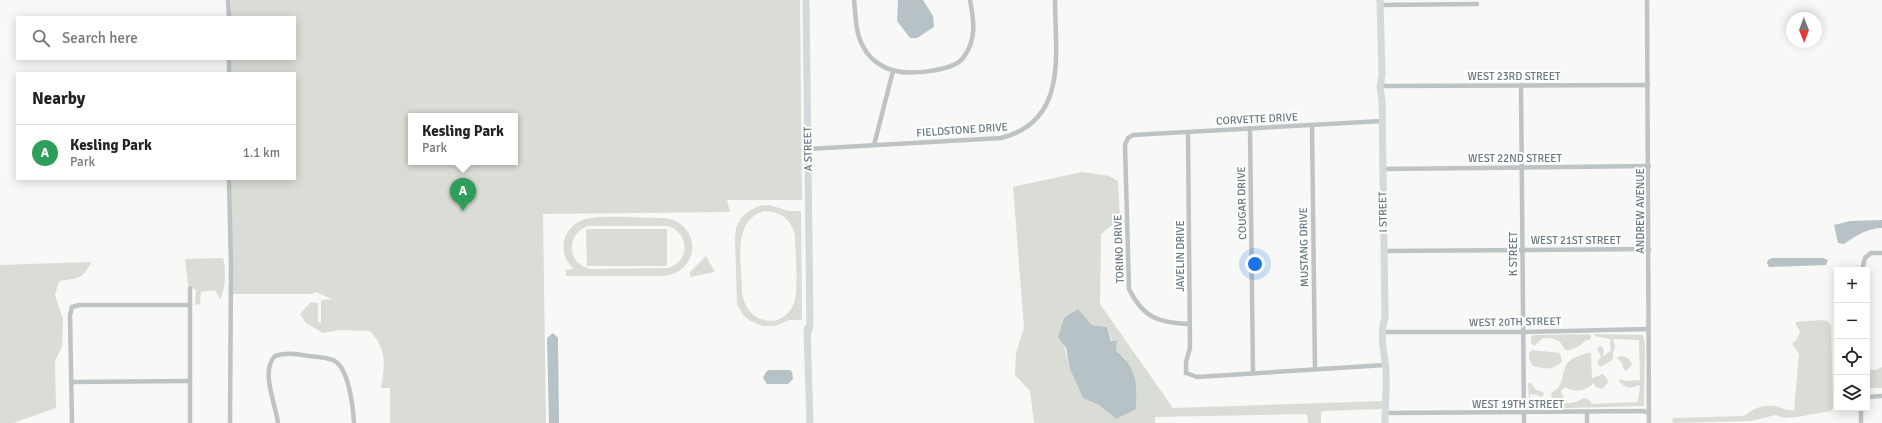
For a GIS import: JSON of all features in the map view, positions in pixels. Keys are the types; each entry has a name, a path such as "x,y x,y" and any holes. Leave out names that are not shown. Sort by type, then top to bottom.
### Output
{"street":[{"path":"228,0 229,16"},
{"name":"A STREET","path":"806,0 810,297 806,318 808,333 810,423"},
{"path":"854,0 858,34 864,49 880,65 893,71 932,71 952,66 962,60 970,47 974,36 975,23 970,0"},
{"name":"FIELDSTONE DRIVE","path":"808,149 1001,138 1014,135 1025,129 1037,119 1047,105 1054,87 1055,0"},
{"name":"ANDREW AVENUE","path":"1647,0 1649,166 1648,329 1650,423"},
{"path":"1380,3 1478,4"},
{"name":"I STREET","path":"1380,3 1382,75 1380,86 1382,121 1385,318 1382,349 1385,365 1386,423"},
{"path":"229,60 229,72"},
{"path":"874,145 893,71"},
{"name":"K STREET","path":"1521,85 1524,423"},
{"name":"WEST 23RD STREET","path":"1380,86 1648,85"},
{"name":"CORVETTE DRIVE","path":"1133,135 1382,121"},
{"name":"MUSTANG DRIVE","path":"1312,125 1315,369"},
{"name":"COUGAR DRIVE","path":"1250,128 1253,373"},
{"name":"JAVELIN DRIVE","path":"1186,373 1186,362 1190,348 1188,132"},
{"name":"TORINO DRIVE","path":"1133,135 1128,138 1125,145 1129,289 1136,302 1145,312 1170,323 1190,324"},
{"name":"WEST 22ND STREET","path":"1382,169 1649,166"},
{"path":"229,180 231,266 230,423"},
{"name":"WEST 21ST STREET","path":"1384,251 1649,249"},
{"path":"1863,267 1866,258 1871,253 1882,253"},
{"path":"190,288 190,423"},
{"path":"72,423 70,315 72,307 79,305 190,305"},
{"name":"WEST 20TH STREET","path":"1383,332 1523,332 1648,329"},
{"path":"278,423 269,378 270,364 275,356 291,353 329,358 338,363 344,373 348,386 354,423"},
{"path":"1181,377 1186,373 1197,377 1385,365"},
{"path":"72,382 190,381"},
{"path":"1870,396 1882,396"},
{"name":"WEST 19TH STREET","path":"1385,413 1643,411 1650,413"},
{"path":"1861,411 1861,423"},
{"path":"1587,412 1587,423"}],"shaded area":[{"path":"231,0 800,0 802,200 727,200 730,212 543,214 546,423 390,423 390,388 381,388 384,365 382,351 376,338 370,331 340,330 323,333 306,323 300,314 311,302 318,303 318,322 321,323 321,302 322,300 332,299 316,292 312,294 232,294 231,180 296,180 296,72 231,72 231,60 296,60 296,16 231,16"},
{"path":"898,0 923,0 933,16 934,27 917,38 910,38 897,21"},
{"path":"1082,172 1109,176 1118,181 1120,219 1101,234 1100,304 1173,408 1382,401 1382,409 1323,411 1321,413 1321,423 1308,423 1307,414 1155,417 1155,423 1034,423 1030,391 1015,375 1016,353 1024,328 1013,187","holes":["1079,310 1092,325 1107,327 1116,351 1126,359 1116,419 1099,405 1083,398 1071,369 1065,348 1063,338 1064,318"]},
{"path":"770,205 788,211 801,211 802,320 789,320 775,326 762,326 749,320 743,315 737,304 736,228 741,218 749,211 759,206","holes":["764,211 780,214 791,224 795,235 796,270 794,303 788,312 781,318 773,321 756,317 749,311 744,302 740,256 743,234 747,224 754,216"]},
{"path":"598,217 662,218 675,221 684,227 690,236 692,246 691,256 686,265 677,272 664,276 566,276 566,270 574,269 565,256 564,241 568,231 582,220","holes":["588,226 668,226 680,235 684,247 680,260 675,265 668,268 590,269 582,266 573,256 573,240 583,228"]},
{"path":"1882,220 1882,228 1877,228 1857,235 1844,244 1838,243 1834,225 1850,221"},
{"path":"586,229 667,229 667,266 587,266"},
{"path":"706,256 715,272 690,277 690,272"},
{"path":"223,258 225,279 220,299 215,290 201,292 200,304 196,305 196,290 188,285 185,259"},
{"path":"1772,258 1823,258 1828,260 1826,265 1769,267 1767,263 1768,260"},
{"path":"91,262 85,272 79,277 59,281 55,295 63,319 62,347 55,361 56,408 13,423 0,423 0,265"},
{"path":"1078,309 1092,325 1107,327 1111,341 1117,341 1116,351 1123,357 1132,370 1136,384 1136,409 1116,419 1099,405 1083,398 1070,369 1066,348 1058,337 1064,318"},
{"path":"1827,321 1831,325 1833,408 1831,411 1785,418 1776,415 1750,421 1674,423 1672,421 1673,418 1744,416 1762,406 1775,406 1787,410 1794,410 1799,354 1792,344 1797,339 1800,332 1796,322"},
{"path":"553,333 558,338 559,423 549,423 547,338"},
{"path":"1589,334 1591,336 1590,340 1586,340 1571,350 1565,350 1559,341 1551,338 1543,338 1534,346 1531,343 1531,336 1535,335"},
{"path":"1595,334 1643,335 1645,344 1644,406 1530,409 1528,384 1530,382 1536,390 1543,392 1544,395 1540,397 1538,395 1530,394 1530,399 1533,405 1555,405 1576,402 1584,398 1589,400 1592,404 1638,402 1639,385 1629,388 1624,386 1619,381 1620,379 1624,381 1640,380 1639,340 1613,339 1615,347 1613,358 1611,361 1600,367 1597,362 1601,357 1597,348 1601,346 1604,349 1603,356 1611,351 1610,339 1595,336"},
{"path":"1532,350 1560,353 1562,362 1551,368 1533,366 1529,359 1529,353"},
{"path":"1591,353 1592,378 1603,374 1608,380 1607,384 1602,389 1596,387 1593,383 1588,388 1580,390 1572,390 1565,387 1561,391 1564,398 1561,400 1552,399 1551,394 1558,388 1562,381 1566,365 1573,358"},
{"path":"1620,356 1626,357 1632,365 1626,371 1623,368 1622,363 1617,358"},
{"path":"1882,367 1882,388 1870,388 1870,370 1876,370"},
{"path":"769,370 790,370 792,372 793,379 788,384 767,384 763,378"}],"place":[{"name":"Kesling Park","path":"463,211"}]}
